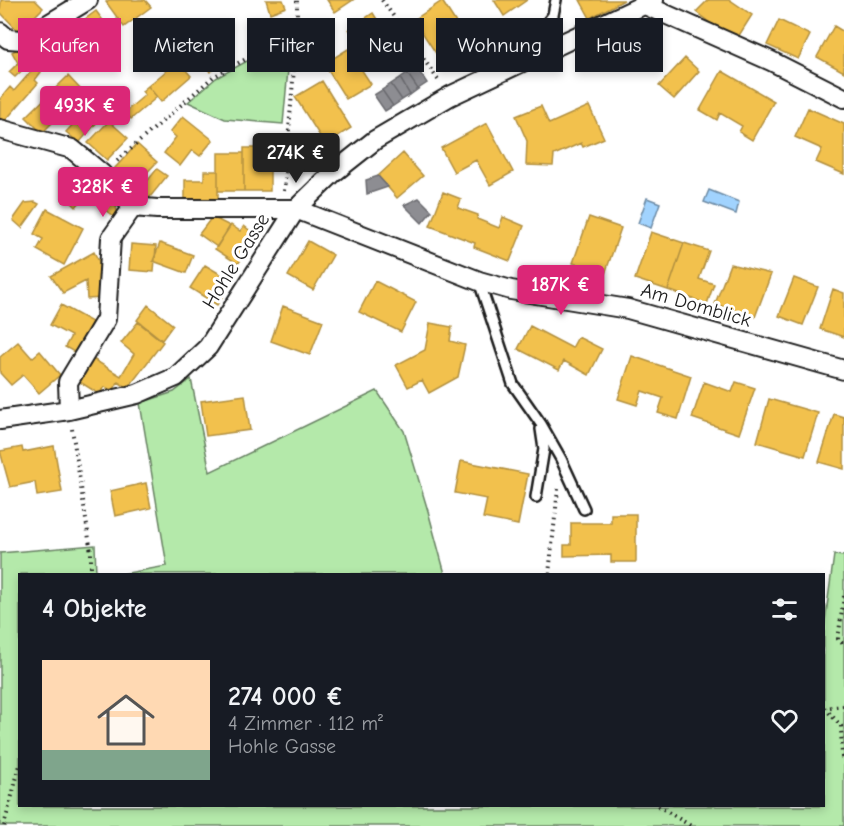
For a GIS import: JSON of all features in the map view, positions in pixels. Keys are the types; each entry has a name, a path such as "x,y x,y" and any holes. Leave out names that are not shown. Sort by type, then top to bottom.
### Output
{"street":[{"path":"4,35 22,40 88,0"},
{"path":"650,2 844,98"},
{"name":"Hohle Gasse","path":"563,44 650,2"},
{"name":"Hohle Gasse","path":"0,420 69,410 137,394 176,377 208,347 290,209 375,140 450,96 503,72"},
{"path":"0,129 72,149 102,174 133,207 290,209"},
{"path":"69,410 68,382 106,320 111,238 133,207"},
{"name":"Am Domblick","path":"290,209 479,281 511,290 628,309 844,370"}],"lane":[{"path":"551,18 556,0"},
{"path":"479,281 513,384 561,459 584,509"},
{"path":"536,497 544,449 540,424"}],"path":[{"path":"297,0 297,18"},
{"path":"382,0 450,96"},
{"path":"102,174 213,77 247,58"},
{"path":"290,209 295,72"},
{"path":"69,410 91,552 91,573"},
{"path":"549,573 561,459"},
{"path":"844,596 838,639 844,645"},
{"path":"825,708 844,706"},
{"path":"825,709 841,726 842,757 844,759"},
{"path":"4,826 18,773"},
{"path":"660,807 691,826"}],"green space":[{"path":"247,61 247,72 288,72 283,124 225,119 188,102 216,78 227,72 235,72 235,68"},
{"path":"191,379 210,472 377,391 404,431 445,573 128,573 167,566 140,403 174,392"},
{"path":"95,545 96,573 18,573 18,807 825,807 825,622 834,555 844,556 844,826 0,826 0,553"}],"water":[{"path":"709,190 739,202 736,214 704,202"},
{"path":"647,198 660,203 651,228 638,223"}],"building: Wohnen":[{"path":"1,0 35,0 43,8 33,18 18,18 18,31 0,12"},
{"path":"109,0 145,0 151,7 133,18 124,27 121,18 118,18 106,2"},
{"path":"266,0 283,0 286,7 270,13"},
{"path":"327,0 353,0 335,12"},
{"path":"494,0 527,0 504,16"},
{"path":"580,0 624,0 590,18"},
{"path":"708,0 730,0 752,15 738,37 714,26 696,12"},
{"path":"442,1 453,18 436,18 436,53 424,35 424,18 417,18"},
{"path":"96,11 101,18 87,18"},
{"path":"373,13 376,18 366,18"},
{"path":"779,20 810,35 798,59 767,45"},
{"path":"834,26 844,32 844,72 817,57"},
{"path":"18,49 18,63 12,52"},
{"path":"347,50 347,72 363,72 371,84 346,99 329,72 335,72 335,57"},
{"path":"685,58 699,71 674,99 659,86"},
{"path":"18,63 18,72 20,72 15,77 9,72"},
{"path":"722,71 774,101 752,140 739,132 742,126 720,113 717,120 700,110"},
{"path":"31,72 41,72 35,80 38,83 4,122 0,119 0,99 10,87 14,91"},
{"path":"165,72 188,72 191,76 161,102 148,86"},
{"path":"68,76 83,92 42,133 26,117"},
{"path":"322,81 351,128 325,144 295,97"},
{"path":"148,86 157,97 131,119 125,112 145,95 142,91"},
{"path":"541,106 549,124 589,106 604,138 583,147 581,143 554,155 553,166 526,165 527,141 516,116"},
{"path":"808,108 844,124 844,174 816,162 822,149 795,137"},
{"path":"86,110 98,121 79,143 66,132"},
{"path":"183,116 213,140 200,156 192,150 180,166 164,153 176,137 170,132"},
{"path":"109,121 128,138 107,160 88,143"},
{"path":"487,123 513,172 490,185 476,160 454,172 441,148"},
{"path":"137,144 157,162 133,187 114,169"},
{"path":"244,148 270,148 270,191 244,191"},
{"path":"218,153 244,153 244,191 218,191"},
{"path":"403,153 423,176 397,198 378,176"},
{"path":"83,169 99,183 96,183 76,207 72,203 74,200 64,192"},
{"path":"157,169 167,176 146,202 137,194"},
{"path":"204,171 218,171 218,201 185,201 185,180 204,180"},
{"path":"96,183 114,198 117,211 114,217 87,195"},
{"path":"443,192 461,199 458,208 478,215 477,219 499,228 503,217 524,226 510,261 474,247 475,243 430,226"},
{"path":"25,203 39,204 22,228 13,220"},
{"path":"47,209 83,228 64,265 37,250 43,239 34,234"},
{"path":"212,217 230,226 217,247 199,234"},
{"path":"589,217 621,228 605,274 573,263"},
{"path":"231,225 240,231 244,226 257,236 238,264 215,249"},
{"path":"651,232 684,243 668,290 635,279"},
{"path":"308,241 333,255 313,290 288,276"},
{"path":"160,243 193,255 186,273 153,261"},
{"path":"684,243 709,251 699,279 714,284 707,304 668,290"},
{"path":"131,244 156,246 154,272 129,270"},
{"path":"94,252 104,271 103,298 87,299 86,281 63,293 51,276"},
{"path":"730,264 771,274 755,317 715,304"},
{"path":"205,265 232,281 217,305 190,288"},
{"path":"794,278 818,287 803,325 779,316"},
{"path":"375,281 416,302 401,332 359,312"},
{"path":"833,289 844,293 844,337 820,329"},
{"path":"61,305 92,322 76,353 65,347 71,336 50,325"},
{"path":"148,305 173,325 162,340 137,320"},
{"path":"283,306 323,321 310,355 271,341"},
{"path":"138,322 163,342 128,388 118,382 113,391 105,387 99,394 80,382 93,359 121,376 134,354 121,343"},
{"path":"430,323 452,327 450,341 465,345 458,377 429,393 422,380 408,387 396,365 425,350"},
{"path":"530,326 572,348 578,337 602,349 589,375 564,361 559,370 518,349"},
{"path":"18,342 32,358 40,351 60,375 39,393 23,375 11,385 0,373 0,357"},
{"path":"632,356 691,376 678,419 658,413 663,398 642,391 637,405 618,399"},
{"path":"704,382 732,392 736,382 755,388 739,434 692,418"},
{"path":"245,395 250,430 206,436 201,401"},
{"path":"769,399 818,413 805,456 757,442"},
{"path":"834,414 844,417 844,469 819,462"},
{"path":"54,446 62,492 37,496 35,482 10,487 0,451 22,447 23,452"},
{"path":"461,461 528,474 518,525 483,518 487,499 455,493"},
{"path":"146,483 151,508 115,516 110,491"},
{"path":"611,514 636,514 636,562 611,562 611,555 564,556 564,545 571,545 571,523 611,523"}],"building: Industrie":[{"path":"419,72 427,83 418,89 407,73"},
{"path":"407,73 418,89 410,95 400,78"},
{"path":"400,78 410,95 402,100 391,84"},
{"path":"391,84 402,100 393,106 382,90"},
{"path":"382,90 393,106 385,111 374,95"},
{"path":"378,176 388,187 367,194 366,180"},
{"path":"419,198 432,211 422,223 404,205"}]}
